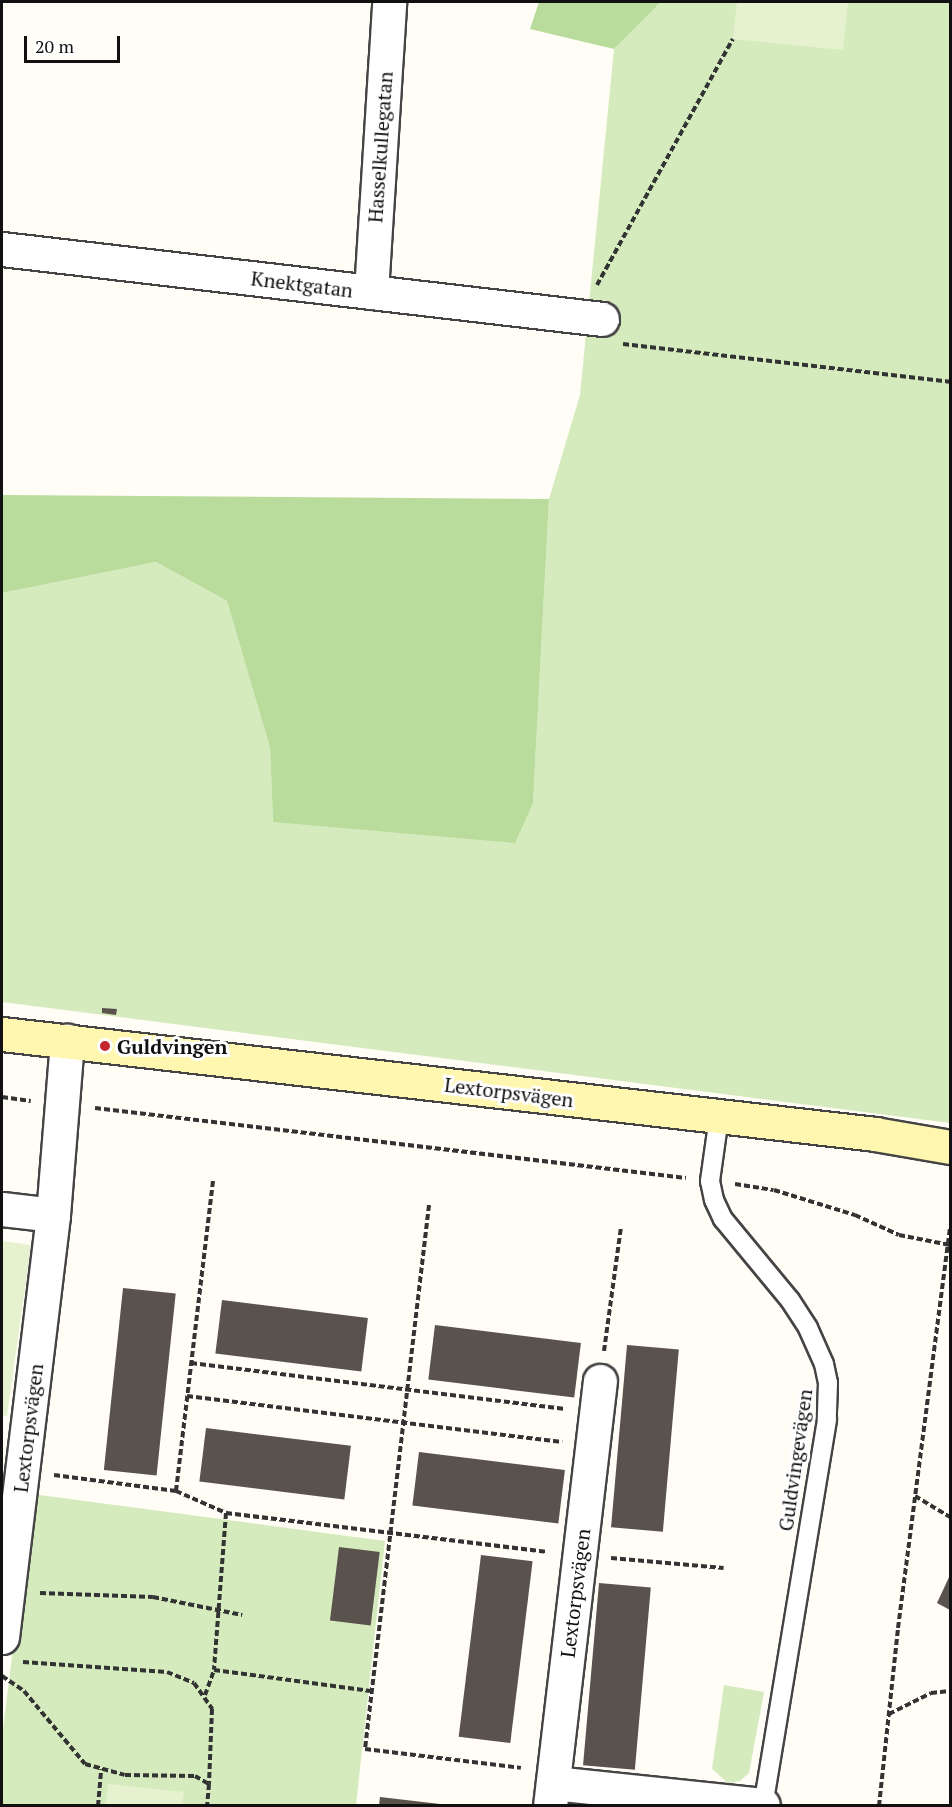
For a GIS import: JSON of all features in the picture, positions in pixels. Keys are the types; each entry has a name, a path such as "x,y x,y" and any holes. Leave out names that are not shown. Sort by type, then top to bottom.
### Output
{"street":[{"name":"Hasselkullegatan","path":"371,292 389,2"},
{"name":"Knektgatan","path":"2,249 588,317"},
{"name":"Lextorpsvägen","path":"2,1034 876,1134 951,1147"},
{"name":"Lextorpsvägen","path":"7,1651 10,1591 53,1215 67,1041"},
{"path":"2,1209 53,1215"},
{"name":"Lextorpsvägen","path":"553,1787 598,1397"},
{"path":"553,1787 763,1805"}],"lane":[{"name":"Guldvingevägen","path":"719,1117 710,1181 714,1200 723,1219 808,1328 824,1364 828,1383 826,1420 763,1805"}],"path":[{"path":"733,39 601,280 588,317 618,343 951,382"},
{"path":"2,1097 774,1190 855,1215 899,1235 949,1245"},
{"path":"176,1491 213,1180"},
{"path":"429,1205 388,1534 365,1749 553,1787"},
{"path":"191,1363 407,1389 598,1397 621,1227"},
{"path":"879,1806 915,1496 951,1228"},
{"path":"187,1396 593,1446"},
{"path":"23,1471 176,1491 225,1513 580,1556 724,1568"},
{"path":"915,1496 951,1517"},
{"path":"206,1695 214,1670 220,1611 225,1513"},
{"path":"10,1591 153,1597 242,1615"},
{"path":"7,1651 36,1663 167,1672 194,1683 206,1695 214,1725 207,1806"},
{"path":"214,1670 371,1691"},
{"path":"2,1676 24,1691 85,1764 125,1775 195,1776 209,1784"},
{"path":"889,1714 931,1692 951,1691"},
{"path":"98,1806 101,1769"}],"green space":[{"path":"539,2 661,2 614,49 530,29"},
{"path":"661,2 950,2 950,1123 2,1002 2,593 156,562 227,601 270,748 273,822 533,802 549,499 580,395 614,49"},
{"path":"737,2 848,2 843,50 733,39"},
{"path":"2,495 549,499 533,803 515,843 273,822 270,748 227,601 156,562 2,593"},
{"path":"2,1241 31,1245 7,1416 2,1415"},
{"path":"32,1494 385,1541 356,1805 2,1806 2,1737"},
{"path":"724,1685 764,1692 749,1773 740,1781 728,1783 712,1769"},
{"path":"108,1784 184,1792 182,1805 106,1805"}],"building":[{"path":"102,1008 117,1009 116,1015 102,1013"},
{"path":"123,1288 176,1294 157,1476 104,1470"},
{"path":"222,1300 368,1318 361,1372 215,1354"},
{"path":"435,1325 581,1343 574,1398 428,1380"},
{"path":"627,1345 679,1350 663,1532 611,1527"},
{"path":"206,1428 351,1446 344,1499 199,1482"},
{"path":"419,1452 565,1470 558,1524 412,1506"},
{"path":"339,1547 380,1552 371,1625 330,1620"},
{"path":"481,1555 533,1561 510,1743 459,1737"},
{"path":"950,1575 950,1610 937,1603"},
{"path":"599,1583 651,1588 635,1770 583,1765"},
{"path":"380,1797 440,1804 440,1806 379,1806"}],"place":[{"name":"Guldvingen","path":"105,1046"}]}
